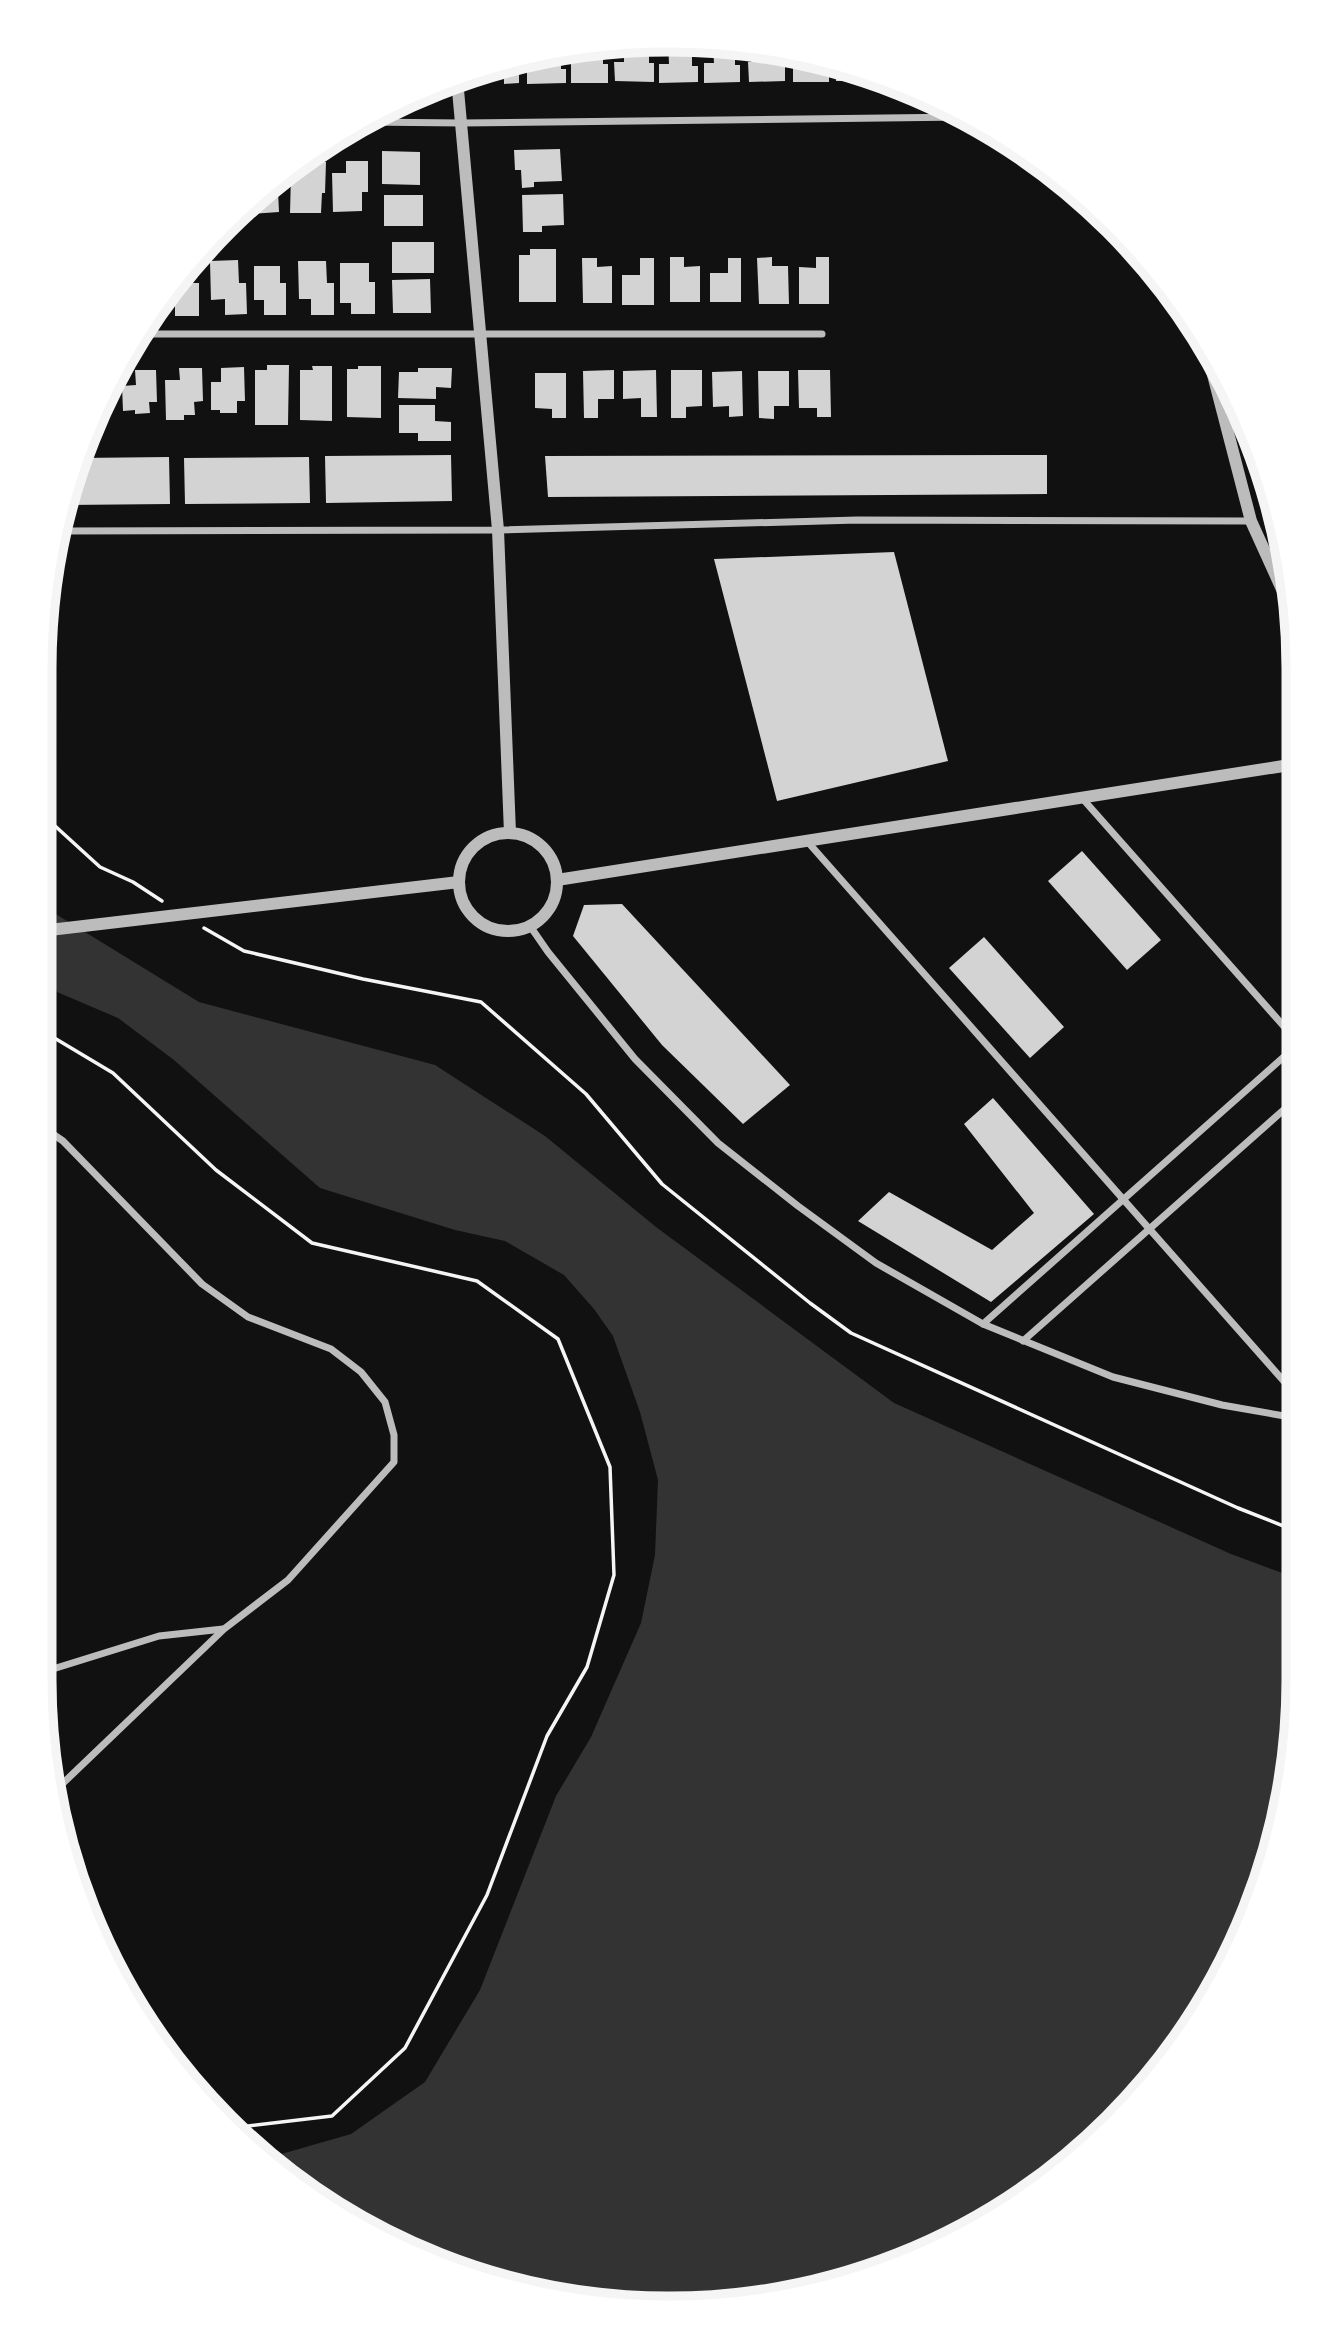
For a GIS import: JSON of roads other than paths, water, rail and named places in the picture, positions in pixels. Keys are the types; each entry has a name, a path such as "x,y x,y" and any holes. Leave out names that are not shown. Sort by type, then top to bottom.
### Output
{"street":[{"path":"458,90 498,530 510,833"},
{"path":"385,122 944,117"},
{"path":"151,334 822,334"},
{"path":"1218,388 1251,521 1279,583"},
{"path":"69,531 498,530 857,520 1251,521"},
{"path":"557,880 1286,766"},
{"path":"1082,798 1286,1029"},
{"path":"510,833 537,843 547,853 557,880 551,907 542,918 530,926 514,931 498,930 482,924 470,913 462,899 459,882 461,867 469,853 480,842 494,835 510,833"},
{"path":"806,840 1286,1384"},
{"path":"52,930 459,882"},
{"path":"530,926 635,1059 718,1143 876,1264 983,1324 1113,1377 1222,1405 1286,1416"},
{"path":"983,1324 1286,1055"},
{"path":"1023,1341 1286,1108"},
{"path":"52,1133 64,1141 202,1284 248,1317 331,1349 361,1372 385,1402 394,1435 394,1462 288,1580 224,1629 62,1784"},
{"path":"52,1669 159,1636 224,1629"}]}
